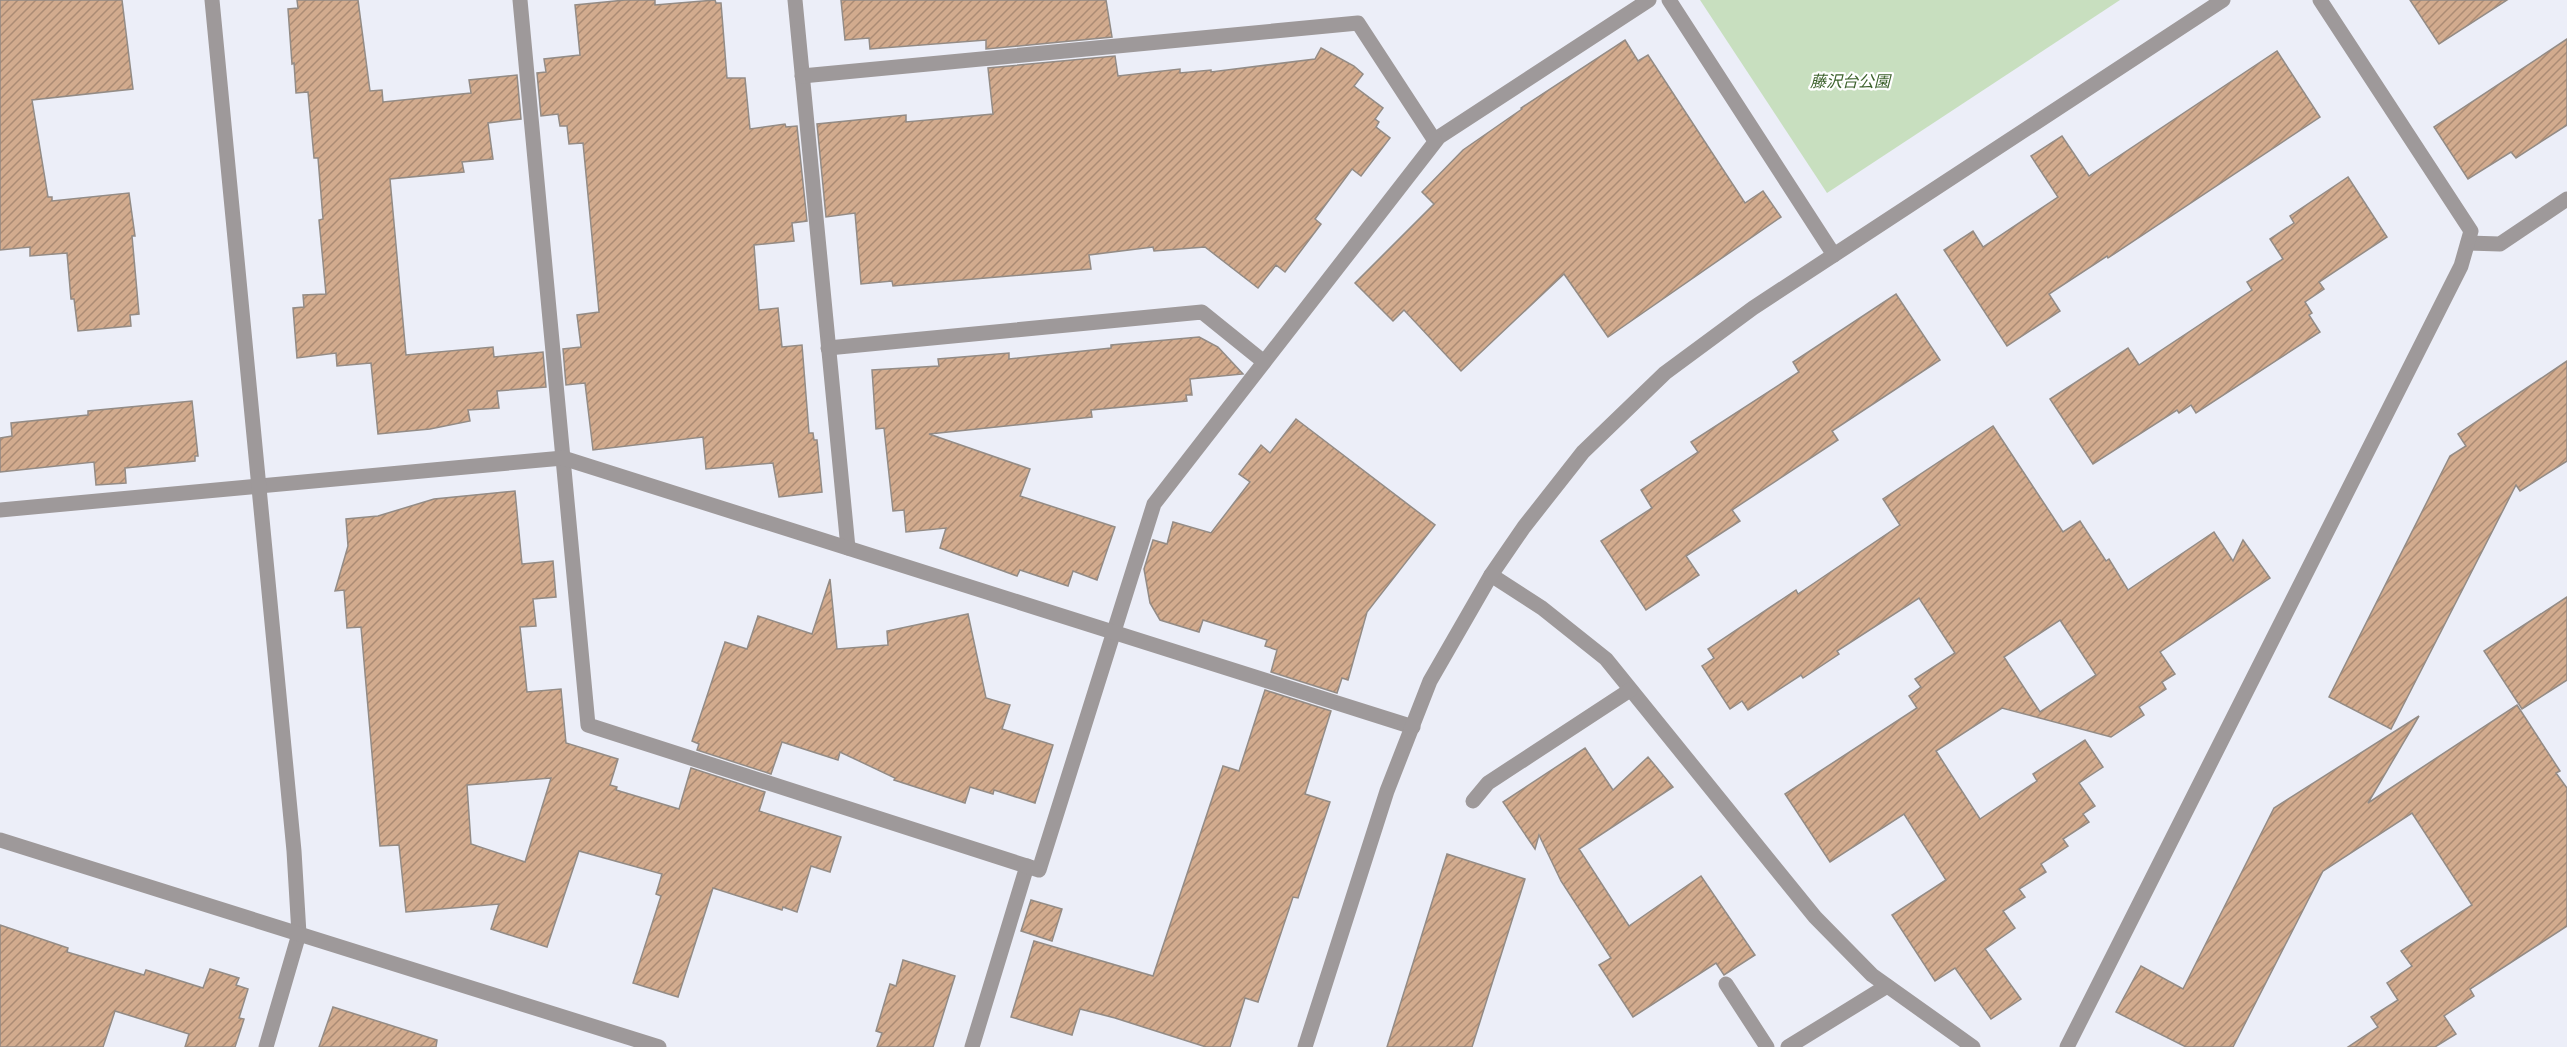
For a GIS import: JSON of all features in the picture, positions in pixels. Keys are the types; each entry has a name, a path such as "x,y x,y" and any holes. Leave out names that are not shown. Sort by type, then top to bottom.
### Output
{"street":[{"path":"212,0 294,851 299,934 266,1047"},
{"path":"520,0 588,725 1039,870 1154,504 1435,141 1649,0"},
{"path":"795,0 848,548"},
{"path":"1669,0 1833,255"},
{"path":"1305,1047 1388,791 1430,681 1491,575 1524,527 1583,452 1665,373 1754,308 2223,0"},
{"path":"2067,1047 2461,266 2471,231 2320,0"},
{"path":"802,76 1358,23 1435,141"},
{"path":"2468,243 2500,244 2567,199"},
{"path":"828,348 1202,312 1264,362"},
{"path":"0,510 563,458 1413,728"},
{"path":"1491,575 1542,608 1606,659 1815,917 1872,975 1973,1047"},
{"path":"1473,801 1488,783 1630,690"},
{"path":"0,840 659,1047"},
{"path":"972,1047 1027,866"},
{"path":"1726,984 1767,1047"},
{"path":"1788,1047 1887,986"}],"green space":[{"name":"藤沢台公園","path":"1700,0 2120,0 1827,193"}],"building":[{"path":"0,0 122,0 133,89 32,100 48,197 52,197 52,201 129,193 135,236 132,236 139,314 130,315 131,326 78,331 74,299 71,299 67,253 30,256 30,247 0,250"},
{"path":"297,0 358,0 370,91 382,90 383,102 471,93 469,80 517,75 521,119 488,123 493,159 462,162 464,172 390,179 406,355 493,347 494,357 543,352 546,387 497,391 499,408 468,410 470,421 430,429 378,434 371,363 337,366 336,353 297,358 293,308 304,307 303,295 326,294 319,220 323,219 318,158 314,158 308,92 296,93 294,63 292,64 288,9 298,8"},
{"path":"625,0 655,0 655,5 715,0 716,3 721,3 727,78 745,78 750,129 785,124 786,127 797,126 807,221 792,223 794,241 754,245 759,310 778,308 782,347 802,345 809,433 813,433 814,440 817,440 822,492 779,497 773,463 706,469 703,437 593,450 585,383 566,385 563,349 581,347 577,315 599,312 583,143 569,144 567,126 560,126 558,114 541,116 537,73 546,72 544,59 580,55 575,5"},
{"path":"841,0 1106,0 1112,37 986,49 986,40 870,49 869,38 845,40"},
{"path":"2410,0 2507,0 2439,44"},
{"path":"2567,39 2567,125 2516,158 2511,152 2468,179 2434,127"},
{"path":"1625,40 1638,61 1648,55 1745,203 1763,191 1781,217 1608,337 1564,274 1461,371 1404,310 1393,321 1355,283 1434,204 1422,192 1463,150 1521,108"},
{"path":"1321,48 1354,66 1363,74 1354,86 1383,108 1375,119 1379,122 1376,127 1390,138 1361,176 1352,169 1315,219 1321,224 1285,272 1276,265 1258,288 1205,247 1154,251 1153,247 1089,255 1091,269 893,286 892,281 861,284 855,213 826,217 817,124 906,115 906,122 993,114 988,68 1115,56 1118,76 1180,69 1180,73 1211,70 1211,72 1315,59"},
{"path":"2277,51 2320,117 2108,258 2107,256 2049,294 2060,311 2007,346 1944,250 1973,231 1983,247 2058,197 2031,156 2062,136 2089,176"},
{"path":"2348,177 2387,237 2319,282 2324,289 2305,302 2312,313 2309,315 2320,332 2196,413 2191,405 2179,413 2177,410 2093,464 2050,399 2128,348 2139,365 2252,290 2247,282 2283,259 2270,239 2294,223 2290,216"},
{"path":"1896,294 1940,360 1832,431 1838,440 1732,510 1740,521 1686,556 1699,575 1646,610 1601,541 1652,508 1641,490 1698,452 1691,442 1799,372 1793,362"},
{"path":"1199,337 1218,347 1243,374 1190,379 1192,395 1186,395 1187,401 1091,410 1092,417 929,434 1030,469 1020,496 1115,527 1097,580 1073,571 1068,586 1020,570 1017,576 940,548 946,528 906,532 904,510 893,511 884,428 876,429 872,370 939,366 938,359 1009,353 1009,359 1111,348 1111,345"},
{"path":"2567,361 2567,461 2520,491 2516,485 2391,729 2329,697 2450,456 2466,446 2458,434"},
{"path":"192,401 198,456 195,456 195,461 125,468 126,483 96,485 94,462 0,472 0,438 12,436 11,423 88,415 88,411"},
{"path":"1296,419 1435,525 1367,612 1348,680 1342,678 1337,693 1271,672 1277,650 1265,646 1267,640 1203,620 1199,632 1160,620 1150,603 1144,569 1153,540 1167,544 1173,522 1211,533 1250,482 1239,474 1261,445 1270,453"},
{"path":"1993,426 2063,532 2080,521 2106,561 2109,559 2128,590 2214,532 2233,561 2243,540 2270,578 2160,652 2175,674 2162,682 2166,689 2139,707 2144,715 2111,737 2002,708 1936,751 1980,819 2037,781 2033,774 2085,740 2103,767 2079,783 2095,806 2083,814 2089,822 2063,839 2068,846 2041,864 2046,872 2019,889 2025,897 2003,911 2015,928 1985,949 2021,999 1991,1019 1955,968 1935,981 1892,915 1946,880 1904,814 1830,862 1785,794 1917,708 1909,696 1921,687 1915,679 1955,653 1919,598 1837,651 1839,654 1803,678 1801,675 1748,710 1742,701 1730,709 1702,666 1714,658 1708,649 1796,590 1798,594 1900,525 1883,499","holes":["2060,620 2096,675 2040,712 2004,657"]},
{"path":"515,491 522,564 553,561 556,597 533,599 536,626 520,627 527,692 561,689 566,743 618,759 610,785 617,787 616,790 679,809 691,768 765,792 759,811 841,837 830,872 811,866 797,912 783,907 782,910 713,888 678,997 633,983 661,896 656,894 662,874 579,851 547,947 491,929 499,904 406,912 399,845 380,846 361,627 347,628 344,590 335,591 348,546 346,519 378,516 434,499","holes":["551,778 525,862 471,844 467,785"]},
{"path":"830,579 837,649 888,645 887,631 968,614 986,698 1010,705 1002,729 1053,745 1035,803 994,790 993,794 970,787 965,803 894,780 895,778 840,752 838,760 782,742 771,774 697,750 699,744 692,741 725,642 747,649 758,616 812,634"},
{"path":"2567,597 2567,680 2522,709 2484,651"},
{"path":"1265,690 1331,711 1305,794 1330,802 1298,898 1293,897 1258,1002 1245,998 1230,1047 1206,1047 1080,1009 1072,1035 1011,1017 1034,941 1153,976 1223,766 1239,771"},
{"path":"2517,705 2560,771 2556,773 2567,788 2567,926 2470,989 2474,996 2444,1016 2456,1034 2435,1047 2348,1047 2378,1027 2371,1017 2398,1000 2387,983 2412,966 2401,951 2472,905 2412,813 2323,871 2233,1047 2186,1047 2116,1012 2141,966 2183,989 2274,808 2419,716 2368,803"},
{"path":"1585,748 1613,790 1648,757 1673,787 1579,849 1629,926 1701,876 1755,955 1724,975 1716,963 1633,1017 1599,965 1611,958 1561,881 1539,835 1535,849 1503,802"},
{"path":"1447,854 1525,879 1472,1047 1387,1047"},
{"path":"1031,900 1062,909 1052,941 1021,931"},
{"path":"0,925 68,948 67,952 144,975 146,970 203,988 210,969 239,978 236,985 248,989 239,1018 244,1019 235,1047 185,1047 189,1034 115,1011 103,1047 0,1047"},
{"path":"903,960 955,976 933,1047 877,1047 882,1033 876,1031 890,984 896,986"},
{"path":"333,1007 437,1040 436,1047 319,1047"}]}
